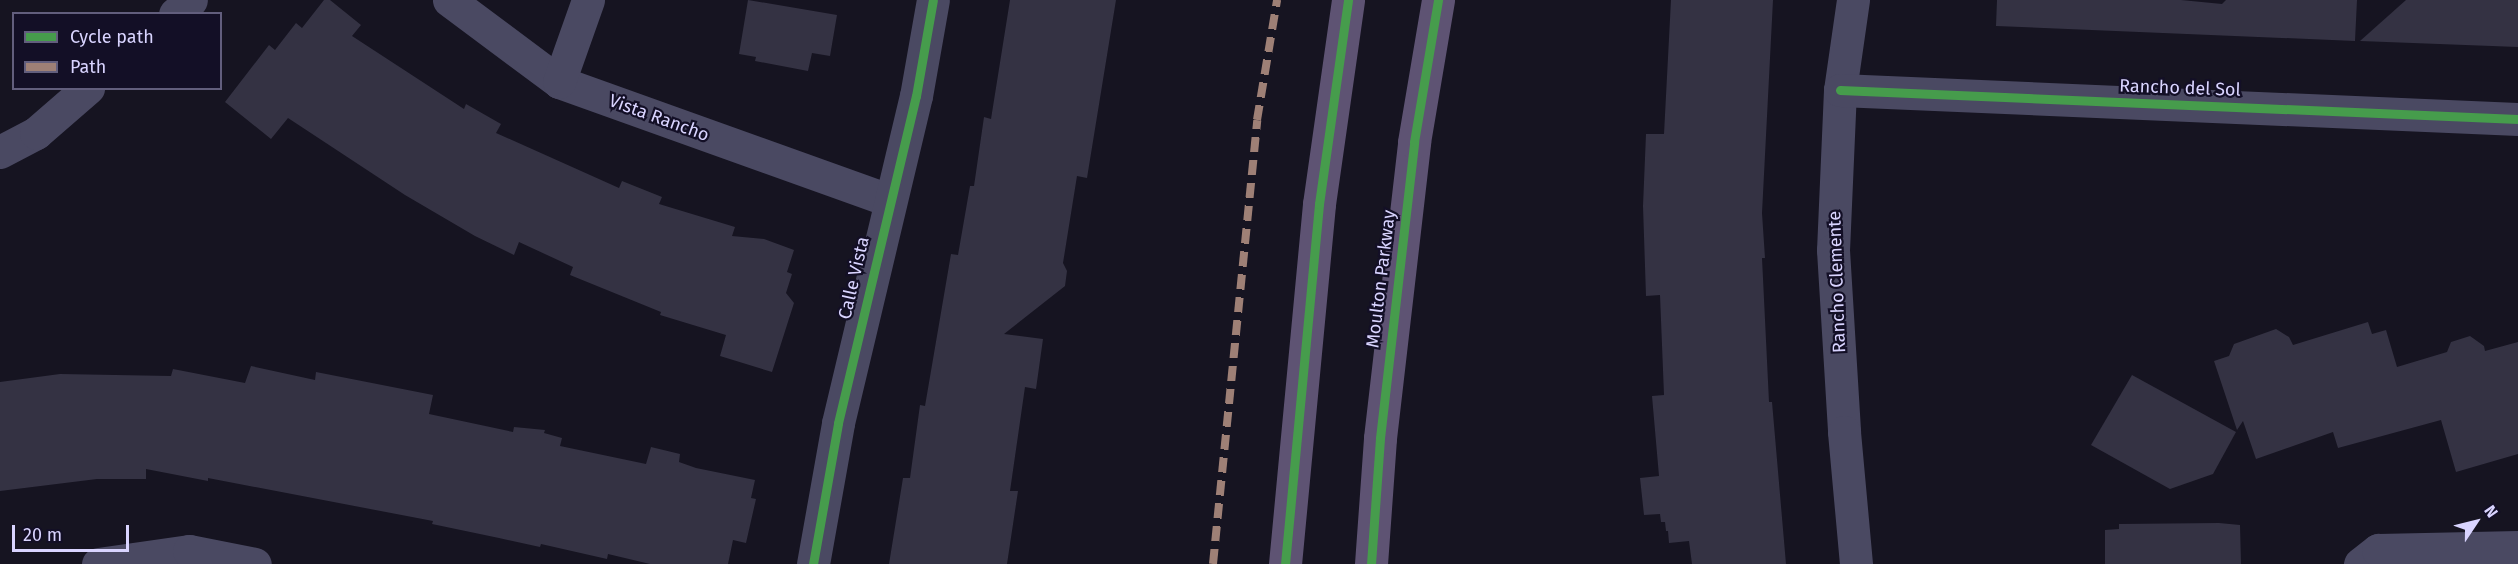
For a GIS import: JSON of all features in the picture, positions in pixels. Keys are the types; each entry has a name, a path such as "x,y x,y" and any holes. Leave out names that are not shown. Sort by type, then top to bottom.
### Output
{"main road":[{"path":"1285,564 1319,204 1348,0"},
{"name":"Moulton Parkway","path":"1371,564 1380,438 1411,166 1438,0"}],"street":[{"path":"177,12 191,0"},
{"name":"Vista Rancho","path":"449,0 559,82 889,200"},
{"path":"559,82 588,0"},
{"name":"Calle Vista","path":"813,564 838,423 889,200 916,96 933,0"},
{"name":"Rancho Clemente","path":"1853,0 1840,90 1833,250 1844,432 1856,564"},
{"path":"0,152 36,133 86,90"},
{"name":"Rancho del Sol","path":"1840,90 2518,119"},
{"path":"2369,557 2518,547"},
{"path":"98,564 189,551 255,564"}],"building":[{"path":"324,0 330,0 361,25 352,36 464,109 466,104 501,124 496,133 619,188 622,181 662,197 659,204 735,227 732,236 764,239 794,250 787,272 792,274 786,293 794,303 772,372 720,356 726,335 660,315 661,312 570,275 573,267 519,242 514,255 475,236 405,195 288,118 271,139 225,102 269,45 275,50 296,23 302,28"},
{"path":"748,0 837,15 830,56 812,53 808,71 755,61 756,57 739,54"},
{"path":"1010,0 1116,0 1087,178 1077,176 1063,263 1067,271 1065,286 1004,334 1043,339 1036,389 1025,387 1010,491 1018,491 1007,564 889,564 903,478 910,478 920,405 925,406 951,254 958,255 970,186 974,186 984,117 991,119"},
{"path":"1671,0 1773,0 1762,213 1765,258 1762,258 1769,402 1772,402 1786,564 1692,564 1689,541 1669,543 1668,531 1666,531 1665,522 1661,522 1660,514 1644,515 1640,478 1659,476 1652,396 1664,395 1660,295 1646,296 1643,206 1646,134 1664,134"},
{"path":"1997,0 2181,0 2222,4 2226,0 2357,0 2355,41 1996,26"},
{"path":"2406,0 2518,0 2518,47 2360,41"},
{"path":"2368,322 2372,334 2386,330 2397,367 2447,352 2451,342 2470,336 2484,346 2485,351 2518,342 2518,454 2456,472 2441,420 2338,448 2333,432 2256,459 2243,421 2237,430 2214,361 2229,356 2234,344 2276,329 2289,337 2293,345"},
{"path":"251,366 315,380 316,372 433,395 429,414 513,432 514,427 545,430 544,433 562,438 560,446 646,464 651,447 680,454 679,462 696,468 755,480 751,498 756,499 746,543 733,540 728,564 650,564 608,554 607,559 432,524 433,521 208,478 208,481 146,469 146,479 97,479 0,491 0,382 60,374 171,376 173,369 245,383"},
{"path":"2132,375 2236,432 2213,474 2170,489 2091,445"},
{"path":"2219,523 2240,525 2241,564 2105,564 2105,530 2119,529 2119,524"}],"marked path":[{"path":"1213,564 1257,120 1277,0"}],"cycle path":[{"path":"813,564 838,423 916,96 933,0"},
{"path":"1285,564 1319,204 1348,0"},
{"path":"1371,564 1380,438 1414,142 1438,0"},
{"path":"1840,90 2518,119"}]}
